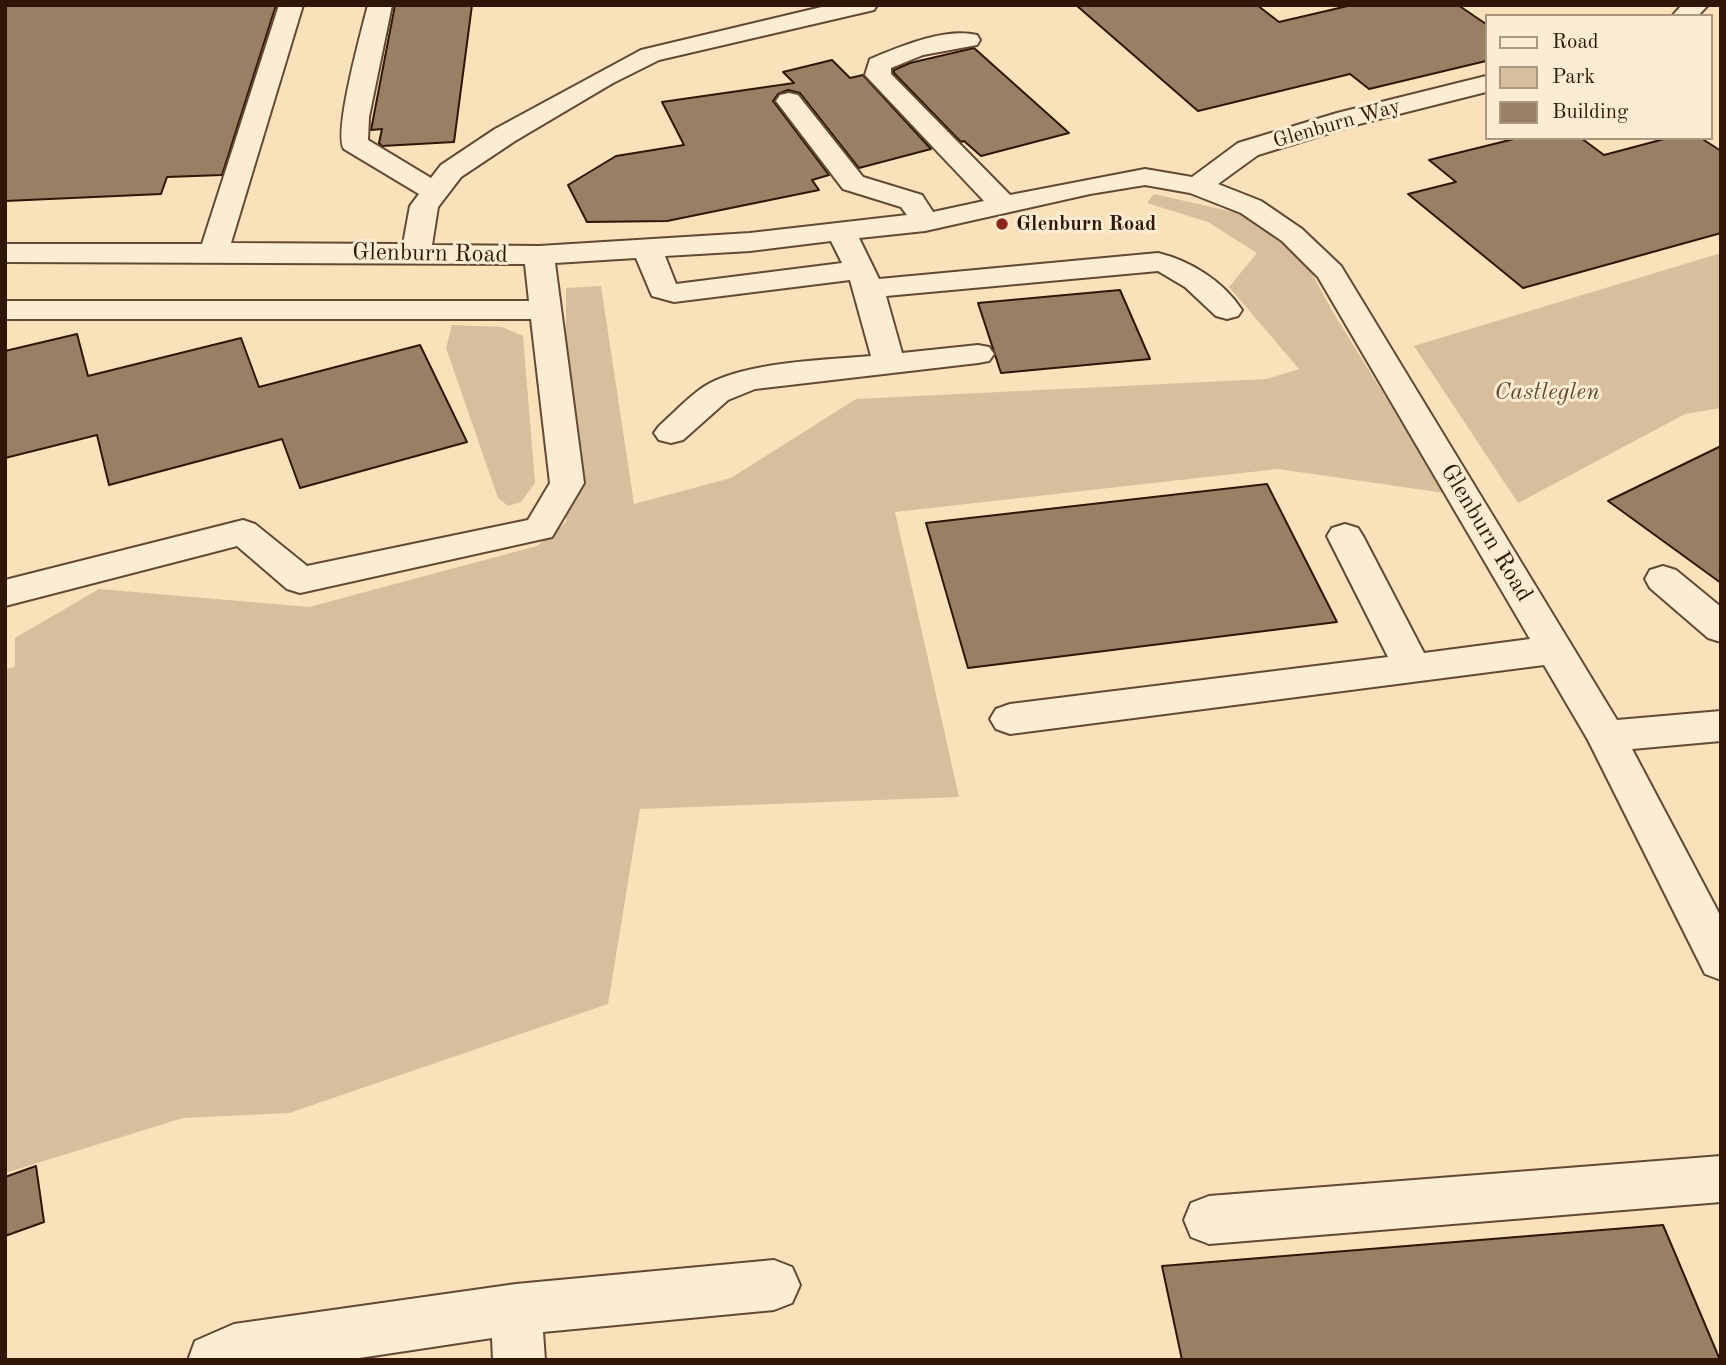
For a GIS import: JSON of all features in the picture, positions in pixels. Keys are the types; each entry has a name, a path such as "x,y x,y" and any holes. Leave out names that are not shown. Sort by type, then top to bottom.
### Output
{"street":[{"path":"214,252 291,5"},
{"path":"380,5 356,117 354,143 434,191"},
{"path":"416,253 424,206 434,191 451,171 505,135 650,55 865,5"},
{"path":"968,40 917,48 879,64 878,75 1005,206"},
{"name":"Glenburn Way","path":"1197,186 1248,149 1346,119 1484,84"},
{"path":"789,101 853,183 912,201 925,222"},
{"name":"Glenburn Road","path":"5,253 539,255 647,248 842,233 925,222 1090,186 1145,177 1197,186 1251,206 1292,234 1330,272 1606,736 1721,961"},
{"path":"842,233 865,279 889,364"},
{"path":"647,248 663,290 674,293 1158,262 1182,271 1227,310"},
{"path":"5,593 243,532 300,580 540,529 567,483 539,255"},
{"path":"5,310 545,310"},
{"path":"671,433 718,392 760,378 978,354"},
{"path":"1345,536 1413,668"},
{"path":"1663,579 1721,629"},
{"path":"1010,719 1554,650"},
{"path":"1606,736 1721,726"},
{"path":"1209,1220 1721,1179"},
{"path":"214,1360 234,1350 516,1309 774,1285"},
{"path":"516,1309 519,1360"}],"green space":[{"path":"1154,194 1238,213 1304,259 1334,314 1445,493 1278,469 895,512 959,797 640,809 608,1004 289,1113 183,1118 5,1173 5,669 15,667 15,638 99,589 309,607 537,546 566,522 566,288 601,286 634,504 731,478 856,399 1267,379 1299,369 1229,287 1257,253 1208,222 1147,203"},
{"name":"Castleglen","path":"1721,253 1721,408 1685,414 1518,503 1414,346"},
{"path":"452,325 502,327 523,336 535,483 521,502 508,506 498,498 446,348"}],"building":[{"path":"5,5 276,5 222,175 167,177 161,194 5,201"},
{"path":"395,5 472,5 454,142 382,146 379,143 382,129 371,130"},
{"path":"1076,5 1257,5 1279,22 1352,5 1458,5 1484,23 1484,61 1369,89 1350,74 1198,111"},
{"path":"974,48 1069,133 981,156 964,141 961,142 894,73 894,70 910,63"},
{"path":"832,60 850,78 863,75 931,149 859,168 800,93 788,90 778,94 773,101 829,175 812,180 819,190 667,221 587,222 568,185 616,156 684,145 662,102 794,83 783,72"},
{"path":"1510,140 1584,140 1604,155 1660,140 1704,140 1721,151 1721,233 1523,288 1408,194 1456,182 1429,160"},
{"path":"1120,290 1150,359 1001,373 978,303"},
{"path":"77,334 88,376 241,338 259,387 420,345 467,442 300,488 282,439 109,485 97,435 5,458 5,351"},
{"path":"1721,446 1721,583 1608,501"},
{"path":"1267,484 1337,622 968,668 926,523"},
{"path":"36,1166 44,1222 5,1236 5,1177"},
{"path":"1663,1225 1720,1360 1182,1360 1162,1266"}],"place":[{"name":"Glenburn Road","path":"1002,224"}]}
